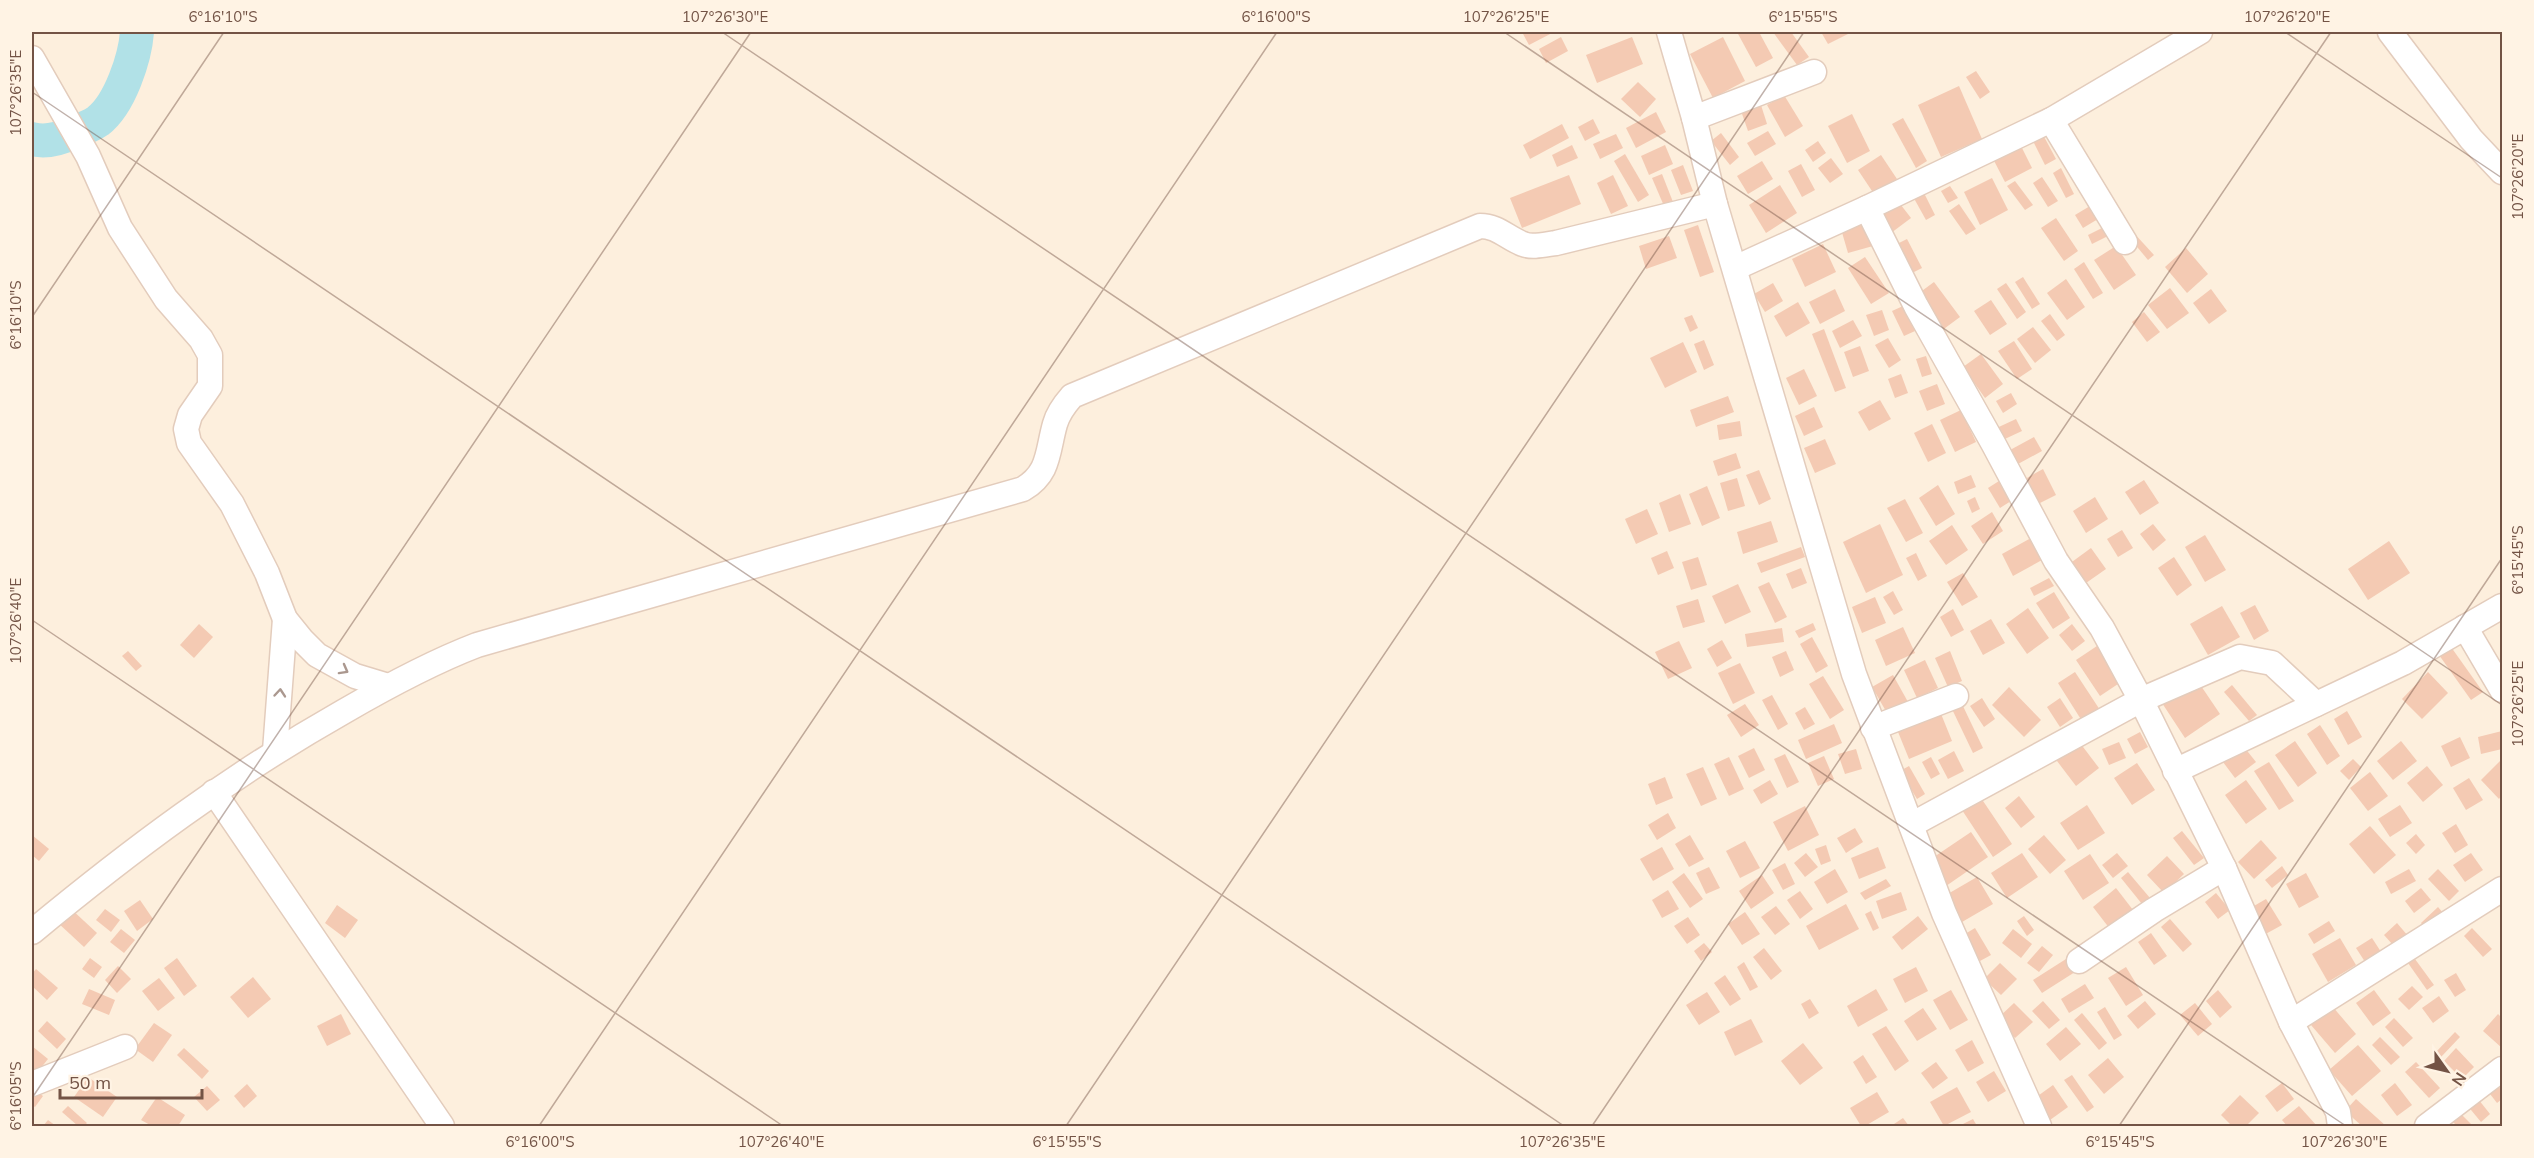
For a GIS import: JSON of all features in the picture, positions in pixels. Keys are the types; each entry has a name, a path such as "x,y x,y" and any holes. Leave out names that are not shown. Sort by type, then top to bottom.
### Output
{"street":[{"path":"1669,32 1694,118 1715,204 1854,674 1944,913 2039,1126"},
{"path":"1735,268 2051,120 2200,32"},
{"path":"2390,32 2470,139 2502,171"},
{"path":"32,58 88,156 132,248 166,299 201,339 210,355 210,386 190,415 186,429 189,443 232,504 274,588 285,619 317,655 355,676 388,686"},
{"path":"1694,118 1814,72"},
{"path":"2051,120 2125,242"},
{"path":"32,932 139,846 275,751 388,686 447,656 477,645 1023,489 1035,482 1043,473 1055,423 1061,409 1072,396 1480,226 1489,226 1521,244 1556,243 1715,204"},
{"path":"1867,208 1916,306 2056,561 2102,628 2141,700 2224,867 2291,1022 2338,1112 2340,1126"},
{"path":"2175,771 2403,663 2502,606"},
{"path":"275,751 285,619"},
{"path":"2465,627 2502,690"},
{"path":"1911,825 2141,700 2240,657 2272,663 2316,704"},
{"path":"1873,728 1956,696"},
{"path":"214,792 442,1126"},
{"path":"2079,961 2154,910 2224,867"},
{"path":"2291,1022 2502,889"},
{"path":"32,1084 125,1047"},
{"path":"2427,1126 2502,1069"}],"building":[{"path":"1522,32 1554,32 1529,45"},
{"path":"1737,32 1759,32 1773,58 1756,67"},
{"path":"1773,32 1791,32 1809,57 1797,65"},
{"path":"1821,32 1852,32 1828,44"},
{"path":"1561,37 1568,51 1546,63 1539,49"},
{"path":"1632,37 1643,64 1597,83 1586,55"},
{"path":"1723,37 1745,81 1713,98 1690,54"},
{"path":"1976,71 1990,92 1980,99 1966,77"},
{"path":"1638,82 1656,99 1640,117 1621,99"},
{"path":"1959,86 1982,139 1941,157 1918,105"},
{"path":"1784,95 1803,126 1785,137 1767,105"},
{"path":"1761,105 1767,124 1748,131 1741,111"},
{"path":"1656,112 1666,132 1636,148 1626,128"},
{"path":"1852,114 1870,151 1847,163 1828,126"},
{"path":"1903,118 1927,161 1916,168 1892,124"},
{"path":"1593,119 1600,133 1585,141 1578,127"},
{"path":"1562,124 1569,138 1530,159 1523,145"},
{"path":"1768,131 1776,144 1755,156 1747,143"},
{"path":"2041,131 2056,159 2045,165 2031,137"},
{"path":"1721,133 1739,157 1730,165 1711,141"},
{"path":"1616,134 1623,148 1600,159 1593,144"},
{"path":"2017,138 2032,168 2005,182 1990,153"},
{"path":"1818,141 1826,153 1813,162 1805,150"},
{"path":"1572,145 1578,158 1557,167 1552,155"},
{"path":"1665,145 1673,164 1649,175 1641,156"},
{"path":"1625,154 1649,195 1638,202 1614,161"},
{"path":"1881,155 1897,179 1874,194 1858,170"},
{"path":"1831,158 1843,174 1830,183 1818,168"},
{"path":"1762,161 1773,179 1748,194 1737,176"},
{"path":"1801,164 1815,190 1802,197 1788,171"},
{"path":"1683,165 1693,191 1681,195 1671,170"},
{"path":"2061,168 2074,194 2066,198 2053,173"},
{"path":"1662,174 1673,202 1664,206 1652,178"},
{"path":"1569,175 1581,204 1522,228 1510,198"},
{"path":"1613,175 1628,206 1611,214 1597,183"},
{"path":"2042,177 2058,201 2048,207 2033,183"},
{"path":"1992,178 2008,210 1980,225 1964,192"},
{"path":"2015,181 2033,205 2025,210 2007,186"},
{"path":"1780,185 1797,213 1766,233 1749,205"},
{"path":"1950,186 1958,198 1948,203 1941,191"},
{"path":"1921,187 1935,215 1926,220 1911,193"},
{"path":"1894,196 1911,218 1887,236 1870,215"},
{"path":"1959,204 1976,229 1966,235 1949,211"},
{"path":"2090,206 2098,219 2083,228 2075,215"},
{"path":"2056,218 2078,251 2064,261 2041,228"},
{"path":"1867,222 1873,246 1848,253 1841,229"},
{"path":"1698,225 1714,272 1700,277 1684,230"},
{"path":"2106,226 2110,235 2092,244 2088,235"},
{"path":"2133,232 2154,255 2148,260 2128,236"},
{"path":"1669,236 1677,258 1646,269 1639,246"},
{"path":"1907,239 1922,268 1904,277 1889,248"},
{"path":"1823,244 1836,272 1805,287 1792,259"},
{"path":"2116,246 2136,275 2114,290 2094,260"},
{"path":"2186,248 2208,274 2187,293 2165,267"},
{"path":"1865,257 1889,293 1871,304 1848,268"},
{"path":"2084,262 2103,293 2093,299 2074,269"},
{"path":"2023,277 2040,304 2032,309 2015,282"},
{"path":"2066,279 2085,307 2067,320 2047,293"},
{"path":"1934,282 1960,317 1937,334 1911,299"},
{"path":"1773,283 1783,301 1765,312 1754,294"},
{"path":"2006,283 2026,312 2017,319 1997,289"},
{"path":"2170,288 2189,313 2167,329 2148,305"},
{"path":"1835,289 1845,311 1820,324 1809,302"},
{"path":"2211,289 2227,311 2209,324 2193,303"},
{"path":"1991,300 2007,324 1990,335 1974,311"},
{"path":"1798,302 1810,323 1786,337 1774,316"},
{"path":"1903,306 1915,331 1904,336 1892,311"},
{"path":"1882,310 1889,330 1874,336 1866,315"},
{"path":"2144,312 2160,332 2147,342 2132,322"},
{"path":"2050,314 2065,335 2057,341 2041,321"},
{"path":"1692,315 1698,328 1690,332 1684,318"},
{"path":"1853,320 1862,336 1840,348 1832,331"},
{"path":"2033,327 2051,350 2035,363 2017,339"},
{"path":"1824,329 1846,388 1835,392 1812,334"},
{"path":"1888,338 1901,360 1889,368 1875,345"},
{"path":"1704,340 1714,365 1704,370 1694,344"},
{"path":"2014,341 2032,369 2017,379 1998,351"},
{"path":"1683,342 1697,372 1665,388 1650,358"},
{"path":"1860,346 1869,371 1853,377 1844,352"},
{"path":"1981,354 2003,384 1985,398 1963,367"},
{"path":"1926,356 1932,374 1922,377 1916,359"},
{"path":"1804,369 1817,396 1799,405 1786,378"},
{"path":"1901,374 1908,393 1895,398 1888,379"},
{"path":"1937,384 1945,404 1927,411 1919,391"},
{"path":"2011,393 2017,404 2003,413 1996,401"},
{"path":"1728,396 1734,412 1696,427 1690,410"},
{"path":"1880,400 1891,419 1869,431 1858,412"},
{"path":"1814,407 1823,427 1804,436 1795,416"},
{"path":"1961,410 1976,442 1955,452 1940,420"},
{"path":"2016,419 2022,431 1994,444 1988,432"},
{"path":"1740,421 1742,436 1719,440 1717,425"},
{"path":"1932,424 1946,453 1928,462 1914,433"},
{"path":"2034,437 2042,451 2007,470 1999,456"},
{"path":"1825,439 1836,464 1815,473 1804,448"},
{"path":"1736,453 1741,468 1718,476 1713,461"},
{"path":"2043,469 2056,495 2038,504 2025,479"},
{"path":"1759,470 1771,499 1759,505 1746,475"},
{"path":"1971,475 1976,487 1958,494 1954,482"},
{"path":"1737,478 1745,506 1728,511 1720,483"},
{"path":"2144,480 2159,503 2140,515 2125,492"},
{"path":"1999,481 2011,501 2000,508 1988,488"},
{"path":"1938,485 1955,514 1936,526 1919,498"},
{"path":"1707,486 1720,518 1702,526 1689,494"},
{"path":"1680,494 1691,524 1669,532 1659,503"},
{"path":"1975,497 1980,509 1972,513 1967,501"},
{"path":"2095,497 2108,519 2086,533 2073,511"},
{"path":"1905,499 1923,533 1906,542 1887,508"},
{"path":"1647,509 1658,534 1636,544 1625,519"},
{"path":"1992,512 2003,531 1983,544 1971,526"},
{"path":"1771,521 1778,542 1743,554 1737,532"},
{"path":"1880,524 1903,575 1866,593 1843,542"},
{"path":"2153,524 2166,540 2153,551 2140,534"},
{"path":"1952,525 1968,550 1946,565 1929,541"},
{"path":"2122,530 2133,548 2118,557 2107,539"},
{"path":"2205,535 2226,570 2205,582 2185,547"},
{"path":"2031,538 2042,560 2013,576 2002,554"},
{"path":"2389,541 2410,573 2368,600 2348,569"},
{"path":"1801,547 1805,557 1761,573 1757,563"},
{"path":"2091,548 2106,569 2076,590 2061,570"},
{"path":"1667,551 1674,568 1658,575 1651,558"},
{"path":"1916,553 1927,576 1918,581 1906,558"},
{"path":"1698,557 1707,585 1691,590 1682,562"},
{"path":"2174,557 2192,585 2177,596 2158,568"},
{"path":"1801,568 1807,583 1792,589 1786,574"},
{"path":"1963,573 1978,597 1962,606 1947,582"},
{"path":"2049,578 2054,586 2034,596 2030,588"},
{"path":"1769,582 1787,617 1775,623 1758,587"},
{"path":"1738,584 1751,612 1725,624 1712,596"},
{"path":"1893,591 1903,610 1894,615 1883,597"},
{"path":"2054,592 2070,618 2053,629 2036,603"},
{"path":"1875,597 1886,623 1862,633 1852,607"},
{"path":"1698,599 1705,622 1683,628 1676,606"},
{"path":"2255,605 2269,631 2254,640 2240,613"},
{"path":"2222,606 2240,637 2208,655 2190,624"},
{"path":"2028,608 2049,638 2027,654 2006,624"},
{"path":"1953,609 1964,630 1951,637 1940,617"},
{"path":"1991,619 2005,643 1983,655 1970,631"},
{"path":"1813,623 1816,630 1799,638 1795,631"},
{"path":"199,624 213,637 194,658 180,645"},
{"path":"2072,624 2085,641 2072,651 2059,635"},
{"path":"1903,627 1915,653 1886,666 1875,640"},
{"path":"1782,628 1784,642 1747,647 1745,634"},
{"path":"1812,637 1828,666 1816,673 1800,644"},
{"path":"1722,640 1732,658 1717,667 1707,649"},
{"path":"1679,641 1692,668 1668,679 1655,652"},
{"path":"2097,646 2121,682 2100,696 2076,660"},
{"path":"2451,647 2483,692 2471,700 2439,655"},
{"path":"128,651 142,666 136,671 122,656"},
{"path":"1786,651 1794,670 1780,677 1772,657"},
{"path":"1950,651 1962,681 1948,687 1935,658"},
{"path":"1925,660 1938,688 1917,698 1904,670"},
{"path":"1740,663 1755,693 1733,704 1718,673"},
{"path":"2075,672 2100,710 2082,721 2058,683"},
{"path":"2428,672 2448,693 2422,719 2402,699"},
{"path":"1893,675 1908,702 1887,713 1872,687"},
{"path":"1823,676 1844,710 1830,719 1809,684"},
{"path":"2197,680 2220,714 2185,738 2162,703"},
{"path":"2232,685 2257,715 2249,721 2224,692"},
{"path":"2009,687 2041,720 2024,737 1992,705"},
{"path":"1772,695 1788,724 1778,730 1762,700"},
{"path":"1982,698 1995,719 1984,727 1970,706"},
{"path":"2060,698 2073,718 2060,727 2047,707"},
{"path":"1961,702 1983,748 1973,753 1951,707"},
{"path":"1745,704 1759,725 1741,737 1727,715"},
{"path":"1805,707 1815,724 1804,730 1795,713"},
{"path":"1939,709 1952,741 1909,759 1896,727"},
{"path":"2347,711 2362,737 2348,745 2334,719"},
{"path":"1834,724 1842,743 1806,759 1798,740"},
{"path":"2320,725 2340,756 2327,765 2307,734"},
{"path":"2502,731 2502,749 2481,754 2478,737"},
{"path":"2140,732 2148,747 2135,754 2127,739"},
{"path":"2460,737 2470,758 2451,767 2441,746"},
{"path":"2077,739 2099,768 2076,786 2054,757"},
{"path":"2295,741 2317,773 2298,787 2275,755"},
{"path":"2401,741 2417,761 2393,780 2377,761"},
{"path":"2119,742 2126,758 2109,765 2102,749"},
{"path":"2244,747 2256,762 2235,778 2223,762"},
{"path":"1754,748 1765,770 1749,778 1738,756"},
{"path":"1856,749 1862,769 1845,774 1838,754"},
{"path":"1954,751 1964,771 1948,779 1938,760"},
{"path":"1785,754 1799,782 1787,788 1774,759"},
{"path":"1824,756 1834,779 1818,786 1808,763"},
{"path":"1729,757 1744,789 1729,796 1714,764"},
{"path":"1931,757 1940,774 1931,779 1922,762"},
{"path":"2353,759 2361,767 2349,780 2340,771"},
{"path":"2501,760 2502,795 2499,799 2481,780"},
{"path":"2269,762 2294,801 2279,810 2254,771"},
{"path":"2137,763 2155,790 2132,805 2114,778"},
{"path":"1909,766 1925,794 1917,799 1900,771"},
{"path":"2427,766 2443,785 2423,802 2407,783"},
{"path":"1703,767 1717,799 1701,806 1686,774"},
{"path":"2370,772 2388,796 2368,811 2350,788"},
{"path":"1665,777 1673,798 1656,805 1648,784"},
{"path":"2469,778 2483,800 2466,810 2453,788"},
{"path":"1770,780 1778,794 1761,804 1753,790"},
{"path":"2246,780 2267,809 2246,824 2225,795"},
{"path":"1979,795 2012,844 1993,857 1960,807"},
{"path":"2019,796 2035,817 2021,828 2005,808"},
{"path":"2087,805 2105,833 2078,850 2060,823"},
{"path":"2400,805 2412,823 2390,837 2378,819"},
{"path":"1805,806 1819,835 1788,851 1773,822"},
{"path":"1668,813 1676,828 1657,840 1648,825"},
{"path":"2456,824 2468,845 2455,853 2442,833"},
{"path":"2370,826 2396,855 2374,874 2349,844"},
{"path":"1855,828 1863,842 1846,853 1837,838"},
{"path":"2182,831 2204,858 2194,865 2173,838"},
{"path":"1971,832 1988,857 1946,886 1928,861"},
{"path":"2416,834 2425,845 2416,854 2406,843"},
{"path":"32,835 49,849 39,861 32,855"},
{"path":"1690,835 1704,859 1689,867 1675,844"},
{"path":"2044,835 2066,860 2050,874 2028,849"},
{"path":"2261,840 2277,858 2254,879 2238,862"},
{"path":"1745,841 1760,868 1740,878 1726,851"},
{"path":"1826,845 1831,861 1821,865 1815,849"},
{"path":"1662,847 1674,869 1653,881 1640,859"},
{"path":"1878,847 1886,868 1859,879 1851,858"},
{"path":"1806,853 1818,867 1805,877 1794,863"},
{"path":"2022,853 2038,877 2007,898 1991,873"},
{"path":"2117,853 2128,866 2113,878 2102,865"},
{"path":"2471,853 2483,870 2465,882 2453,865"},
{"path":"2090,854 2109,883 2083,900 2064,871"},
{"path":"2167,856 2184,874 2164,893 2147,875"},
{"path":"1785,863 1795,884 1783,890 1772,870"},
{"path":"2282,866 2288,875 2272,888 2265,880"},
{"path":"1709,867 1720,888 1706,894 1696,873"},
{"path":"1835,869 1848,892 1827,904 1814,882"},
{"path":"2409,869 2416,881 2391,894 2385,882"},
{"path":"2438,869 2459,891 2449,901 2428,879"},
{"path":"2128,872 2150,898 2142,904 2121,878"},
{"path":"1684,873 1703,899 1690,908 1672,882"},
{"path":"2306,873 2319,897 2299,908 2286,884"},
{"path":"1762,875 1774,893 1751,909 1739,891"},
{"path":"1977,877 1993,904 1962,922 1946,895"},
{"path":"1886,879 1891,886 1865,900 1860,893"},
{"path":"2116,888 2133,910 2110,929 2093,907"},
{"path":"2421,888 2431,900 2414,913 2405,901"},
{"path":"1668,890 1679,909 1662,918 1652,900"},
{"path":"1800,891 1813,909 1800,919 1787,900"},
{"path":"1901,892 1907,910 1882,919 1876,901"},
{"path":"2216,893 2230,910 2218,919 2205,902"},
{"path":"2266,899 2282,925 2262,936 2247,910"},
{"path":"140,900 153,919 137,931 124,911"},
{"path":"1846,904 1859,929 1819,950 1806,926"},
{"path":"337,905 358,920 345,938 325,923"},
{"path":"1776,906 1790,924 1775,935 1761,917"},
{"path":"2438,907 2449,920 2431,935 2421,923"},
{"path":"70,908 97,933 84,947 57,922"},
{"path":"105,909 120,920 111,932 96,920"},
{"path":"1871,911 1879,928 1873,931 1865,914"},
{"path":"1745,912 1760,934 1742,945 1728,924"},
{"path":"1918,916 1928,929 1902,950 1892,937"},
{"path":"2024,916 2034,930 2027,936 2017,921"},
{"path":"1688,917 1700,935 1687,944 1674,926"},
{"path":"2170,919 2192,944 2183,952 2161,927"},
{"path":"2329,921 2335,931 2314,944 2308,934"},
{"path":"2397,923 2414,943 2402,955 2384,935"},
{"path":"1975,928 1991,955 1980,961 1965,934"},
{"path":"2472,928 2492,949 2483,957 2464,936"},
{"path":"121,929 135,940 124,953 110,942"},
{"path":"2013,929 2032,944 2021,958 2002,943"},
{"path":"2151,933 2167,956 2154,965 2138,942"},
{"path":"2340,938 2356,965 2328,982 2312,954"},
{"path":"2372,938 2385,958 2369,968 2356,948"},
{"path":"1704,943 1712,952 1701,961 1694,951"},
{"path":"2042,946 2053,955 2039,972 2027,963"},
{"path":"1764,948 1782,971 1771,980 1753,957"},
{"path":"90,958 102,967 94,978 82,969"},
{"path":"177,958 197,986 184,996 164,968"},
{"path":"2066,959 2075,972 2042,993 2033,980"},
{"path":"2415,959 2434,985 2427,990 2408,963"},
{"path":"1744,962 1758,987 1750,991 1737,967"},
{"path":"2000,963 2017,979 2001,995 1984,979"},
{"path":"118,966 131,979 117,993 105,980"},
{"path":"1916,967 1928,991 1905,1003 1893,979"},
{"path":"2126,967 2143,995 2126,1006 2108,978"},
{"path":"36,969 58,988 47,1000 32,986 32,974"},
{"path":"2456,973 2466,990 2455,997 2444,980"},
{"path":"1725,975 1741,999 1730,1006 1714,983"},
{"path":"253,977 271,999 248,1018 230,997"},
{"path":"159,978 175,998 158,1011 142,991"},
{"path":"2085,984 2094,998 2069,1013 2061,999"},
{"path":"2412,986 2423,997 2409,1010 2398,999"},
{"path":"89,989 115,1000 109,1015 82,1004"},
{"path":"1876,989 1888,1010 1858,1027 1847,1006"},
{"path":"1951,990 1968,1020 1950,1030 1933,1000"},
{"path":"2218,990 2232,1007 2220,1018 2206,1001"},
{"path":"2374,990 2391,1013 2373,1026 2356,1003"},
{"path":"1707,992 1720,1012 1699,1025 1686,1005"},
{"path":"2439,996 2449,1011 2433,1023 2422,1008"},
{"path":"1810,999 1819,1013 1809,1019 1801,1004"},
{"path":"2043,1001 2060,1020 2049,1029 2032,1011"},
{"path":"2145,1001 2156,1014 2138,1029 2127,1016"},
{"path":"2014,1003 2033,1022 2015,1038 1997,1019"},
{"path":"2195,1003 2212,1024 2198,1036 2180,1015"},
{"path":"2332,1006 2356,1034 2335,1053 2311,1025"},
{"path":"2105,1007 2122,1035 2114,1040 2097,1012"},
{"path":"1923,1008 1937,1029 1917,1041 1904,1021"},
{"path":"2082,1013 2107,1043 2099,1050 2074,1020"},
{"path":"341,1014 351,1034 327,1046 317,1026"},
{"path":"2498,1014 2502,1018 2502,1048 2483,1031"},
{"path":"2394,1018 2413,1038 2403,1047 2385,1027"},
{"path":"1751,1019 1763,1042 1735,1056 1724,1032"},
{"path":"47,1021 66,1039 57,1049 38,1031"},
{"path":"154,1023 172,1035 153,1062 135,1049"},
{"path":"1886,1026 1909,1061 1895,1071 1872,1034"},
{"path":"2066,1027 2081,1044 2060,1061 2046,1044"},
{"path":"2455,1032 2460,1037 2441,1057 2436,1052"},
{"path":"2380,1037 2400,1057 2391,1065 2372,1045"},
{"path":"1972,1040 1984,1063 1968,1072 1955,1050"},
{"path":"1803,1043 1823,1068 1800,1085 1781,1061"},
{"path":"2358,1045 2381,1071 2352,1096 2329,1070"},
{"path":"32,1046 48,1059 32,1079"},
{"path":"184,1048 209,1071 202,1079 177,1055"},
{"path":"2456,1048 2474,1067 2462,1079 2444,1061"},
{"path":"1863,1055 1877,1077 1866,1084 1853,1062"},
{"path":"2108,1058 2124,1077 2104,1094 2088,1075"},
{"path":"1936,1062 1948,1078 1933,1089 1921,1073"},
{"path":"2416,1062 2440,1088 2429,1098 2405,1072"},
{"path":"1994,1071 2006,1091 1988,1102 1976,1082"},
{"path":"2489,1074 2502,1091 2502,1099 2497,1103 2480,1081"},
{"path":"2072,1075 2094,1107 2087,1112 2064,1080"},
{"path":"88,1077 117,1097 103,1117 74,1097"},
{"path":"2282,1083 2294,1099 2277,1112 2265,1096"},
{"path":"2395,1083 2412,1105 2397,1116 2381,1095"},
{"path":"247,1084 257,1096 244,1108 234,1096"},
{"path":"2053,1085 2068,1107 2050,1120 2035,1098"},
{"path":"2467,1085 2490,1114 2481,1122 2457,1093"},
{"path":"207,1086 220,1100 207,1111 194,1097"},
{"path":"1957,1087 1971,1112 1944,1126 1930,1102"},
{"path":"32,1088 43,1096 35,1107 32,1105"},
{"path":"1877,1092 1889,1112 1861,1126 1850,1108"},
{"path":"2240,1095 2259,1113 2246,1126 2232,1126 2221,1115"},
{"path":"157,1097 185,1115 178,1126 152,1126 141,1120"},
{"path":"2356,1099 2386,1126 2362,1126 2345,1111"},
{"path":"2448,1101 2473,1126 2457,1126 2440,1109"},
{"path":"68,1106 87,1123 84,1126 78,1126 62,1112"},
{"path":"2299,1106 2317,1126 2287,1126 2282,1120"},
{"path":"1903,1118 1909,1126 1891,1126"},
{"path":"1973,1119 1977,1126 1959,1126"},
{"path":"48,1120 56,1126 43,1126"}],"waterway":[{"path":"32,139 47,140 62,137 92,125 106,113 113,104 130,67 137,32"}]}
